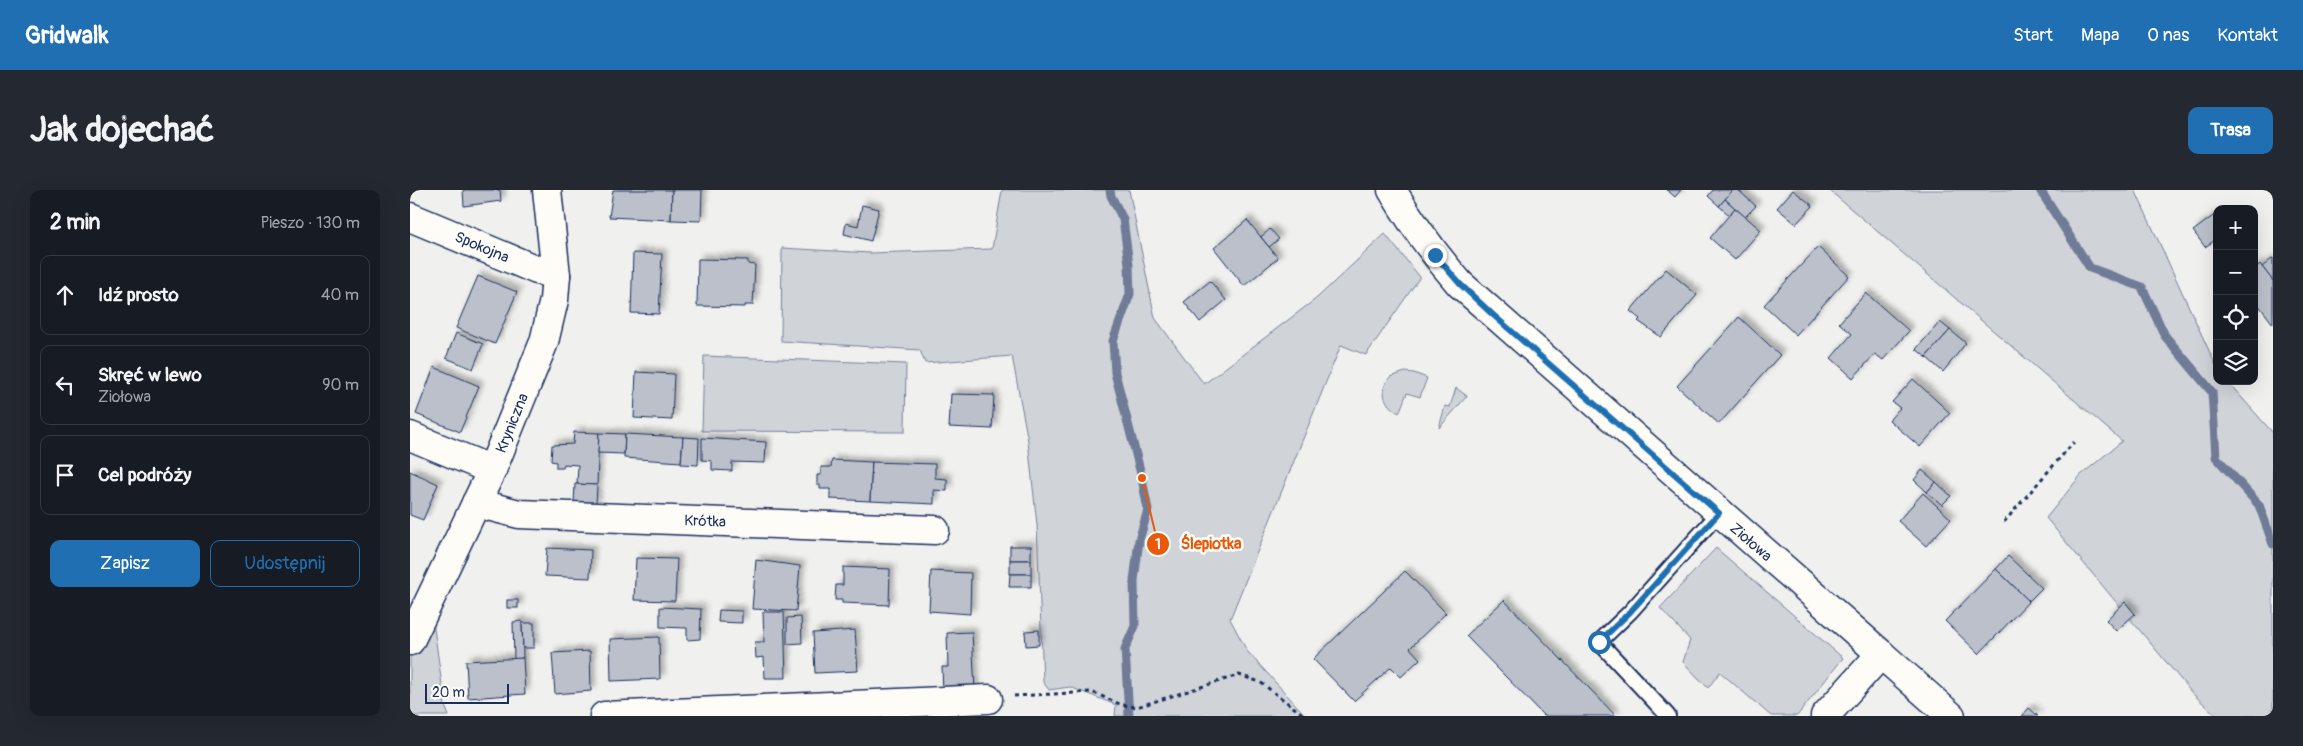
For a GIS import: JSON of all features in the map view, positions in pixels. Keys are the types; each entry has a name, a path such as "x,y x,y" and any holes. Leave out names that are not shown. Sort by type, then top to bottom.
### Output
{"street":[{"name":"Kryniczna","path":"410,642 492,470 544,342 554,300 556,275 546,190"},
{"name":"Ziołowa","path":"1392,190 1425,242 1460,284 1951,716"},
{"name":"Spokojna","path":"410,216 537,270 556,275"},
{"path":"410,436 492,470"},
{"name":"Krótka","path":"476,503 519,514 935,530"},
{"path":"1825,716 1881,654"},
{"path":"604,716 988,699"}],"lane":[{"path":"1668,716 1599,642 1630,612 1719,513"}],"path":[{"path":"2004,522 2074,442"},
{"path":"1020,695 1092,692 1122,705 1137,707 1239,675 1260,682 1305,716"}],"shaded area":[{"path":"1002,190 1129,190 1155,318 1204,384 1317,298 1385,234 1420,277 1366,355 1341,345 1230,619 1247,651 1306,716 1115,716 1116,705 1070,687 1049,690 1043,682 1037,525 1028,441 1012,356 925,363 920,350 781,341 782,248 870,253 992,249"},
{"path":"1829,190 2135,190 2213,359 2213,385 2231,385 2273,433 2273,716 2217,716 2192,693 2046,518 2081,475 2122,441"},
{"path":"704,356 906,364 905,432 702,431"},
{"path":"1405,372 1427,378 1420,397 1407,393 1399,413 1387,402 1384,392 1390,377"},
{"path":"1456,388 1467,396 1439,428 1445,406 1450,407"},
{"path":"1716,548 1843,658 1797,716 1771,716 1720,672 1708,688 1683,662 1690,640 1660,608"},
{"path":"430,600 445,706 449,716 410,716 410,642"}],"building":[{"path":"463,190 500,190 501,201 464,206"},
{"path":"613,190 672,190 671,220 609,217"},
{"path":"672,190 702,190 701,221 671,220"},
{"path":"1667,190 1681,190 1675,197"},
{"path":"1713,190 1733,190 1719,206 1708,196"},
{"path":"1733,190 1738,190 1756,206 1745,217 1725,199"},
{"path":"1793,190 1813,206 1796,224 1777,208"},
{"path":"1725,199 1735,208 1729,215 1719,206"},
{"path":"862,205 879,209 871,241 844,234 846,223 858,226"},
{"path":"1735,208 1761,230 1735,260 1710,238"},
{"path":"2213,216 2213,242 2205,247 2193,231"},
{"path":"1247,220 1278,258 1244,286 1214,248"},
{"path":"1270,229 1279,239 1269,247 1261,237"},
{"path":"1818,247 1849,276 1796,335 1764,305"},
{"path":"633,253 662,254 659,314 631,313"},
{"path":"2273,258 2273,281 2262,267"},
{"path":"698,259 748,260 748,264 755,265 753,305 745,305 745,307 697,306"},
{"path":"2260,264 2273,281 2273,324 2258,304 2258,266"},
{"path":"1666,269 1697,295 1661,337 1638,321 1640,319 1630,311"},
{"path":"478,276 517,292 495,344 456,328"},
{"path":"1210,281 1226,300 1200,322 1184,302"},
{"path":"1866,293 1909,331 1883,360 1875,354 1853,378 1831,358 1852,334 1839,323"},
{"path":"1739,317 1780,355 1719,424 1677,386"},
{"path":"1940,322 1950,330 1926,357 1916,349"},
{"path":"1950,330 1966,343 1943,372 1926,357"},
{"path":"456,333 483,344 473,369 446,358"},
{"path":"434,367 479,386 460,432 416,414"},
{"path":"636,372 674,374 672,420 634,418"},
{"path":"1913,379 1950,413 1920,447 1889,420 1900,408 1892,402"},
{"path":"951,394 994,395 992,429 949,427"},
{"path":"574,432 599,433 597,485 577,484 578,465 564,464 563,468 556,468 556,462 551,461 552,445 573,444"},
{"path":"599,433 625,434 624,454 598,453"},
{"path":"625,434 683,437 681,462 624,458"},
{"path":"683,437 699,438 698,465 681,464"},
{"path":"702,438 766,442 765,463 732,462 732,471 712,470 712,461 702,460"},
{"path":"832,460 872,462 870,501 830,499 830,489 820,489 820,485 817,485 817,475 821,475 821,467 831,467"},
{"path":"872,462 935,464 935,478 947,479 947,491 934,490 934,504 870,501"},
{"path":"1922,470 1936,482 1927,492 1914,480"},
{"path":"410,471 438,484 423,520 410,515"},
{"path":"1936,482 1951,496 1942,505 1927,492"},
{"path":"575,484 597,485 596,505 574,503"},
{"path":"1923,493 1951,519 1926,546 1898,521"},
{"path":"1010,546 1031,546 1031,560 1010,560"},
{"path":"547,548 591,550 590,578 545,576"},
{"path":"2008,556 2042,588 2029,601 1996,569"},
{"path":"636,558 677,559 675,601 634,600"},
{"path":"756,560 800,566 796,611 752,609"},
{"path":"1010,560 1031,560 1031,574 1010,574"},
{"path":"843,567 890,569 889,605 842,603 842,600 835,600 836,585 843,585"},
{"path":"1996,569 2029,601 1979,654 1945,621"},
{"path":"931,571 971,573 970,614 929,611"},
{"path":"1405,571 1446,613 1410,648 1420,659 1401,677 1391,667 1354,701 1313,659"},
{"path":"1010,574 1031,574 1031,587 1009,587"},
{"path":"507,600 518,600 518,608 507,608"},
{"path":"1504,600 1616,716 1544,716 1466,636"},
{"path":"2125,602 2135,614 2116,631 2106,620"},
{"path":"660,607 701,609 700,639 687,640 687,628 660,627"},
{"path":"719,610 742,611 742,623 718,622"},
{"path":"763,612 784,612 786,678 765,678 764,657 756,658 755,642 764,642"},
{"path":"801,617 802,643 787,644 787,618"},
{"path":"522,621 523,658 514,659 513,622"},
{"path":"522,623 534,623 534,648 523,648"},
{"path":"855,630 858,671 815,673 813,633"},
{"path":"1039,630 1039,645 1026,646 1025,631"},
{"path":"972,632 975,692 943,694 942,667 948,667 947,633"},
{"path":"659,637 660,679 611,681 610,639"},
{"path":"590,651 591,691 555,694 552,653"},
{"path":"523,658 525,694 468,698 466,661"},
{"path":"2029,708 2038,716 2022,716"}],"waterway":[{"path":"1110,190 1111,196 1123,219 1129,265 1130,294 1113,341 1115,373 1142,478 1148,510 1139,540 1134,581 1135,626 1125,649 1129,716"},
{"path":"2040,190 2090,268 2142,287 2165,336 2212,392 2216,457 2259,505 2273,544"}],"place":[{"name":"Ślepiotka","path":"1142,478"}],"route":[{"path":"1435,255 1460,284 1492,314 1719,513 1630,612 1599,642"}]}
